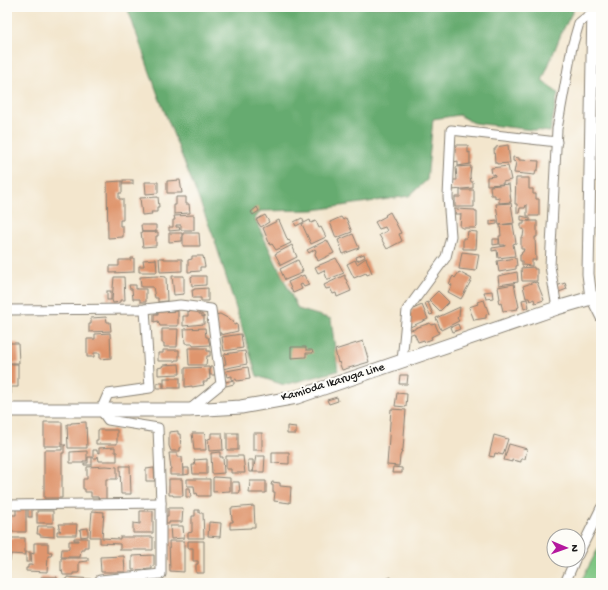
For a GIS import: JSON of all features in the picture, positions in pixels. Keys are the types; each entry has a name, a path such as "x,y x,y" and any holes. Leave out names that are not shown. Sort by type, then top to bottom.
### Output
{"main road":[{"name":"Kamioda Ikaruga Line","path":"7,410 189,410 241,407 297,397 557,308 596,298"}],"street":[{"path":"557,308 550,266 558,122 572,47 579,23 596,10"},
{"path":"596,10 588,274 601,318"},
{"path":"402,362 406,310 446,258 451,236 448,197 451,130 557,142"},
{"path":"7,310 145,309 180,305 211,309 221,384 189,410"},
{"path":"100,583 100,580 161,574 161,503 158,428 108,420 101,410 108,394 150,388 145,309"},
{"path":"7,505 161,503"},
{"path":"586,538 601,508"},
{"path":"565,583 572,568"}],"green space":[{"path":"127,7 575,7 562,32 542,81 558,93 550,132 474,123 459,115 433,119 427,180 409,196 314,210 260,211 255,219 298,309 331,319 338,371 284,385 257,376 214,238 158,95"},
{"path":"601,543 601,583 580,583"}],"building":[{"path":"452,145 468,145 468,153 470,152 470,164 458,166 458,161 454,162"},
{"path":"508,145 510,163 495,163 494,149 496,149 496,147"},
{"path":"513,157 519,158 519,160 539,161 538,170 536,170 535,175 514,173 516,162 513,161"},
{"path":"471,166 470,176 471,182 473,182 473,188 452,190 452,180 457,180 456,167"},
{"path":"508,166 511,180 503,182 503,184 487,185 487,177 495,176 495,174 492,175 491,168"},
{"path":"516,178 529,178 529,189 533,189 533,194 536,194 536,199 539,199 539,216 527,216 527,205 525,208 520,208 519,213 517,213 517,204 515,204"},
{"path":"123,180 133,180 133,184 123,184"},
{"path":"180,180 182,193 167,193 167,181"},
{"path":"122,181 122,193 119,193 119,199 123,199 123,220 120,220 120,226 123,226 123,237 108,238 107,182"},
{"path":"145,182 158,182 158,193 146,194"},
{"path":"509,184 511,202 499,203 499,197 495,198 495,195 491,195 490,186"},
{"path":"460,190 474,190 474,207 455,207 455,197 460,197"},
{"path":"158,197 159,207 157,207 157,212 142,215 140,198"},
{"path":"176,197 186,197 186,204 189,204 190,213 174,214"},
{"path":"511,203 514,223 499,225 496,204"},
{"path":"257,207 259,211 253,215 251,212"},
{"path":"455,209 477,211 477,227 460,227 461,214 455,214"},
{"path":"390,212 401,233 399,234 402,241 387,249 379,235 387,231 385,227 379,229 375,222"},
{"path":"194,215 194,230 181,230 181,225 176,225 176,227 179,227 180,230 169,231 169,227 173,227 173,220 175,220 174,216"},
{"path":"265,215 269,222 261,227 256,220"},
{"path":"521,216 530,218 530,221 521,220"},
{"path":"341,217 343,220 346,218 352,232 336,238 330,222"},
{"path":"302,218 304,222 296,226 294,222"},
{"path":"279,220 288,241 289,240 291,243 276,250 272,244 270,245 263,228"},
{"path":"310,220 311,223 316,221 326,237 311,244 302,224"},
{"path":"497,220 497,224 490,225 490,221"},
{"path":"524,221 537,221 537,237 535,237 536,260 532,260 532,266 522,265 522,261 520,261 520,255 524,249 521,249 521,237 523,237 524,229 521,229 521,224 524,224"},
{"path":"513,224 516,243 513,244 515,256 498,258 497,250 492,251 492,248 505,246 500,245 500,225"},
{"path":"141,225 156,225 156,232 142,232"},
{"path":"468,231 477,232 476,249 463,249 463,238 467,238"},
{"path":"141,232 158,232 158,236 156,236 156,246 143,247"},
{"path":"169,233 182,233 182,241 169,242"},
{"path":"183,233 199,233 200,246 183,246"},
{"path":"353,234 359,248 343,254 338,240"},
{"path":"493,239 499,239 499,244 493,245"},
{"path":"327,240 334,253 318,261 315,254 315,249 309,253 307,250"},
{"path":"292,245 297,257 281,265 275,254"},
{"path":"462,252 479,254 476,271 459,269"},
{"path":"364,254 365,257 357,261 356,257"},
{"path":"192,256 203,256 205,267 200,267 200,271 188,272 188,260 192,259"},
{"path":"131,258 134,258 134,272 110,273 110,266 119,266 119,260 131,260"},
{"path":"159,258 182,259 182,271 160,272"},
{"path":"336,258 344,273 327,279 324,270 318,273 315,267"},
{"path":"366,258 372,273 367,275 366,273 354,278 347,264 355,260 357,264"},
{"path":"516,258 516,269 499,272 497,261"},
{"path":"156,259 157,272 139,272 139,266 144,266 143,260"},
{"path":"298,260 303,271 301,271 302,273 285,280 280,269"},
{"path":"534,267 534,269 537,269 537,281 522,281 521,268"},
{"path":"459,272 472,279 461,299 448,292 452,285 449,284 453,276 455,278"},
{"path":"517,272 518,282 499,285 498,276"},
{"path":"304,275 309,285 304,287 302,284 300,285 302,289 293,293 288,282"},
{"path":"345,275 345,279 351,291 337,297 336,293 333,294 330,288 326,289 324,285"},
{"path":"172,276 184,276 184,294 174,295"},
{"path":"192,276 206,276 206,285 192,286"},
{"path":"114,277 124,277 125,300 120,300 120,302 113,303 112,300"},
{"path":"140,277 166,277 167,301 158,302 158,298 155,298 153,287 141,287"},
{"path":"537,282 544,300 535,303 534,299 530,301 529,298 526,298 523,286"},
{"path":"565,283 567,289 559,292 556,286"},
{"path":"514,284 519,307 517,308 518,309 503,311 501,303 499,304 498,299 500,299 498,287"},
{"path":"129,285 136,285 136,289 146,289 146,302 140,302 140,299 133,299 132,289 130,289"},
{"path":"208,288 208,301 201,301 201,298 193,298 192,290"},
{"path":"107,291 111,291 111,300 107,300"},
{"path":"438,291 449,302 440,311 429,300"},
{"path":"492,291 493,298 486,299 484,292"},
{"path":"527,299 529,307 524,309 522,300"},
{"path":"484,300 489,314 486,315 486,318 474,320 469,307"},
{"path":"428,302 433,314 430,315 425,303"},
{"path":"422,305 428,319 410,327 407,321 407,314 412,312 411,310"},
{"path":"460,307 459,316 457,318 459,321 441,330 436,318"},
{"path":"178,311 178,326 160,326 158,321 154,322 154,314 158,314 158,312"},
{"path":"188,311 199,311 199,314 202,314 202,317 204,316 204,324 183,326 183,316 188,316"},
{"path":"220,314 233,321 234,325 237,324 238,331 221,335 221,333 218,333 215,315"},
{"path":"106,317 107,322 110,322 111,331 89,332 91,318"},
{"path":"430,323 431,325 435,324 439,333 431,337 432,339 424,342 424,340 418,342 414,333 409,335 408,331"},
{"path":"458,324 460,329 453,332 451,327"},
{"path":"205,328 206,337 208,337 210,345 193,346 193,344 185,343 184,329"},
{"path":"162,329 178,329 177,347 164,347 164,343 162,343"},
{"path":"110,333 111,358 100,359 100,353 94,353 94,357 87,357 87,339 95,339 95,334"},
{"path":"241,334 243,348 224,351 222,337"},
{"path":"363,341 369,362 342,370 339,362 338,363 335,350"},
{"path":"7,343 18,343 19,363 7,363"},
{"path":"291,347 306,347 306,350 312,350 313,353 306,353 306,357 291,358"},
{"path":"188,348 207,348 207,351 210,351 210,356 207,356 206,365 189,365"},
{"path":"163,350 179,350 179,360 158,361 158,353 163,353"},
{"path":"245,351 247,364 222,369 221,365 226,364 224,354"},
{"path":"7,364 18,364 18,387 11,387 11,394 7,394"},
{"path":"179,364 180,374 158,375 158,368 162,367 163,365"},
{"path":"209,367 210,379 207,380 207,382 203,382 204,385 185,387 185,368"},
{"path":"210,367 214,367 215,375 210,375"},
{"path":"248,367 250,379 237,381 236,379 232,380 232,376 227,377 226,371"},
{"path":"400,375 408,375 407,384 399,384"},
{"path":"164,378 180,378 180,388 164,388"},
{"path":"234,380 234,384 226,386 225,382"},
{"path":"157,383 163,383 163,388 157,388"},
{"path":"397,393 407,394 406,407 395,406"},
{"path":"337,397 338,401 329,404 327,400"},
{"path":"391,409 406,410 403,449 400,456 399,466 387,465"},
{"path":"44,422 62,422 62,445 66,445 64,446 64,453 62,453 62,498 44,498 44,450 62,450 62,446 44,446"},
{"path":"86,422 87,448 68,448 67,424"},
{"path":"287,426 296,427 296,434 287,434"},
{"path":"98,430 117,430 117,444 96,444 96,440 98,440"},
{"path":"178,431 178,434 180,434 180,451 171,451 169,446 169,432"},
{"path":"192,433 205,434 206,450 194,450"},
{"path":"211,433 222,433 223,450 209,451 208,439 211,438"},
{"path":"227,433 238,433 238,450 227,450"},
{"path":"253,433 262,433 262,450 253,450"},
{"path":"494,435 508,439 503,455 495,453 494,457 489,456"},
{"path":"509,444 527,449 525,459 521,459 521,462 504,460"},
{"path":"115,447 115,452 117,452 117,461 99,461 98,456 97,458 93,458 93,450 97,450 99,453 99,448"},
{"path":"87,451 87,461 83,461 83,463 70,463 70,452"},
{"path":"220,452 220,457 223,457 224,473 212,474 211,453"},
{"path":"272,452 289,452 289,464 272,463"},
{"path":"169,453 177,453 177,457 182,457 183,475 170,475 171,469"},
{"path":"226,456 243,456 245,473 231,473 231,469 226,469"},
{"path":"256,456 265,456 264,472 253,472"},
{"path":"88,457 92,457 92,465 84,465 84,463 88,463"},
{"path":"207,459 207,474 193,474 192,465 195,465 194,460"},
{"path":"248,460 253,460 253,472 249,472"},
{"path":"120,466 130,466 131,494 121,494"},
{"path":"87,467 117,467 117,479 106,479 106,500 99,500 98,497 91,497 91,492 85,492 85,489 83,489 83,479 87,479"},
{"path":"393,467 402,468 402,473 392,473"},
{"path":"154,468 155,481 146,481 146,469"},
{"path":"184,468 189,468 189,474 184,475"},
{"path":"214,477 230,478 230,491 213,492"},
{"path":"169,479 182,479 183,496 169,495"},
{"path":"187,479 210,479 210,496 198,496 197,493 195,494 194,486 187,486"},
{"path":"250,481 266,481 266,493 249,493"},
{"path":"232,482 239,482 240,493 232,493"},
{"path":"272,482 280,483 280,486 291,487 290,503 274,501 275,492 273,492 273,485 271,485"},
{"path":"186,488 190,488 191,497 186,497"},
{"path":"254,506 255,527 230,529 230,522 233,522 231,508"},
{"path":"168,508 183,508 182,522 169,522 169,524 166,524"},
{"path":"16,509 26,509 26,532 9,532 9,522 11,522 10,515 16,515"},
{"path":"28,509 32,509 32,517 28,517"},
{"path":"195,510 199,510 199,513 203,513 204,538 188,538 188,533 192,532 192,516 195,516"},
{"path":"37,511 53,511 53,523 37,523"},
{"path":"92,511 104,512 102,538 120,539 120,537 153,537 153,550 120,550 120,544 100,543 100,537 90,537"},
{"path":"140,511 153,511 153,533 133,533 133,523 140,524"},
{"path":"209,522 221,523 220,537 208,536"},
{"path":"59,524 77,524 76,535 57,535 57,531 61,531 59,530"},
{"path":"38,526 54,526 54,537 40,536 40,534 37,534"},
{"path":"170,526 183,526 184,538 171,539"},
{"path":"88,528 88,536 81,537 80,529"},
{"path":"8,538 25,538 25,555 11,554 10,561 7,560 7,552 10,552 7,550"},
{"path":"74,538 88,538 88,547 84,547 84,550 81,550 80,557 61,557 62,549 69,549 69,541 79,541 74,540"},
{"path":"169,541 184,541 184,572 170,571"},
{"path":"188,541 204,541 204,573 196,573 196,564 198,564 198,561 193,561 193,548 188,548"},
{"path":"34,543 48,543 48,552 52,552 51,556 48,556 47,572 26,571 28,565 32,565 31,553 34,554"},
{"path":"26,552 30,552 30,562 26,562"},
{"path":"154,555 154,566 152,566 152,569 132,570 132,556"},
{"path":"124,556 125,572 101,572 100,557"},
{"path":"61,558 88,558 88,561 79,562 78,573 73,573 73,575 63,575 62,570 61,571"},
{"path":"41,577 57,577 57,583 40,583"},
{"path":"67,577 91,579 91,583 65,583 65,579 67,579"},
{"path":"391,577 393,583 382,583 381,581"}]}
